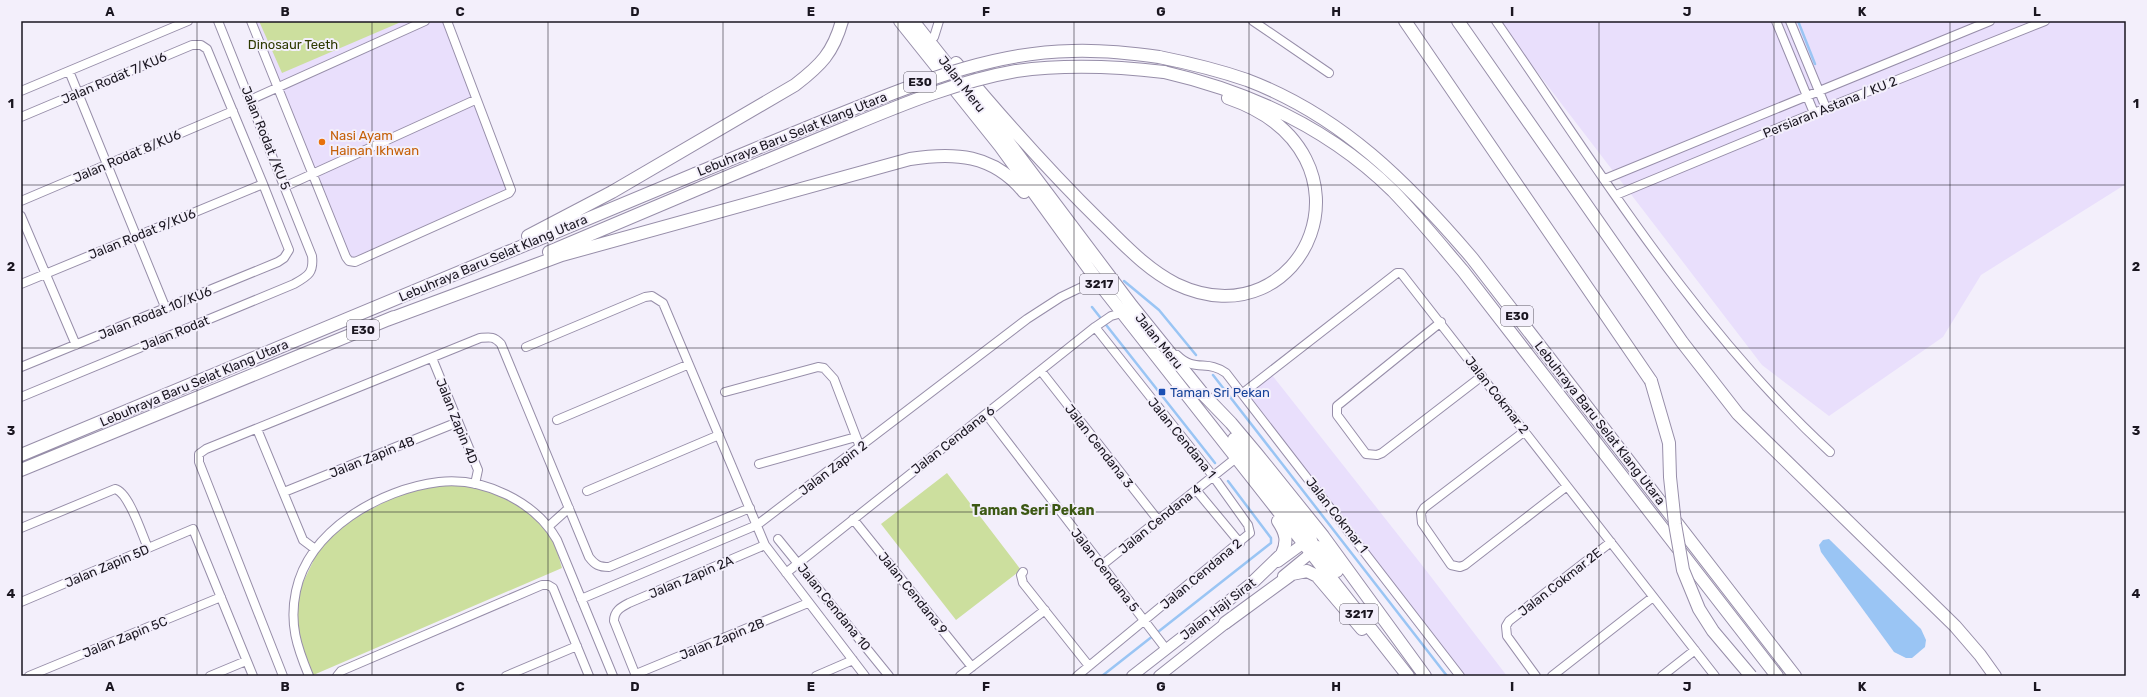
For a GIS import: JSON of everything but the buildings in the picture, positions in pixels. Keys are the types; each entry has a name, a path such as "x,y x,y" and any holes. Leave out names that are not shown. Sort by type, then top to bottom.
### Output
{"highway":[{"path":"469,268 612,192 795,85 819,67 837,41 842,21"},
{"name":"Jalan Meru","path":"900,21 1000,146 1102,287 1127,310 1236,428 1318,530 1425,676"},
{"name":"Jalan Meru","path":"913,21 1006,140 1127,310 1239,463 1309,546 1408,676"},
{"path":"918,21 934,37 1036,156 1147,266 1175,283 1208,294 1227,296 1259,288 1284,273 1296,261 1312,231 1316,215 1316,196 1314,178 1308,163 1291,137 1278,124 1238,101 1194,86 1164,72"},
{"path":"1405,21 1651,381 1669,443 1674,524 1683,570 1699,608 1713,631 1752,676"},
{"path":"1458,21 1682,342 1720,391 1760,436 1955,626 1980,655 1995,676"},
{"name":"Lebuhraya Baru Selat Klang Utara","path":"21,455 695,174 916,84 986,62 1035,54 1071,51 1115,52 1159,57 1205,67 1248,80 1291,100 1329,122 1367,149 1400,179 1437,217 1472,258 1795,676"},
{"name":"Lebuhraya Baru Selat Klang Utara","path":"21,470 387,320 882,112 955,86 989,77 1035,69 1078,66 1118,67 1164,72 1205,82 1244,95 1283,113 1320,134 1357,161 1392,191 1429,230 1463,271 1777,676"},
{"path":"387,320 562,255 883,166 936,155 958,155 980,160 1015,180 1050,224 1075,250"},
{"path":"1203,394 1237,442 1308,532 1309,546 1319,548 1351,590 1410,657"},
{"path":"1239,463 1258,495 1285,532 1286,541 1282,554 1254,581"},
{"path":"1225,623 1292,574 1306,571 1317,576 1353,620 1408,676"}],"main road":[{"name":"Jalan Haji Sirat","path":"1132,676 1254,581 1309,546"},
{"name":"Jalan Haji Sirat","path":"1159,676 1225,623 1309,546"}],"street":[{"path":"21,91 188,21"},
{"name":"Jalan Rodat /KU 5","path":"218,21 286,186 312,256"},
{"path":"252,21 346,257 352,262 359,261 509,194 510,186 475,100 447,21"},
{"path":"250,100 425,21"},
{"path":"934,37 939,21"},
{"path":"1253,21 1329,73"},
{"path":"1496,21 1667,266 1745,366 1830,452"},
{"path":"1776,21 1814,113"},
{"path":"1790,21 1826,108"},
{"name":"Persiaran Astana / KU 2","path":"1605,179 1990,21"},
{"name":"Persiaran Astana / KU 2","path":"1616,195 1826,108 2045,21"},
{"name":"Jalan Rodat 7/KU6","path":"21,117 192,45 201,45 207,50 233,111"},
{"path":"69,71 166,309"},
{"path":"286,186 475,100"},
{"path":"233,111 264,184"},
{"name":"Jalan Rodat 8/KU6","path":"21,201 107,163 233,111"},
{"name":"Jalan Rodat 9/KU6","path":"21,284 264,184"},
{"name":"Jalan Rodat 10/KU6","path":"21,367 278,262 287,254 289,250 264,184"},
{"path":"21,216 76,345"},
{"name":"Jalan Rodat","path":"21,397 294,284 307,277 313,267 312,256"},
{"name":"Jalan Cokmar 2","path":"1243,393 1397,273 1404,275 1715,676"},
{"name":"Jalan Zapin 2","path":"581,599 757,525 991,345 1061,297 1084,286 1102,287"},
{"path":"526,347 652,296 663,303 765,545 865,676"},
{"name":"Jalan Cendana 6","path":"786,573 1106,319 1127,310"},
{"name":"Jalan Cokmar 1","path":"1127,310 1184,362 1190,365 1217,366 1226,373 1243,393 1460,676"},
{"path":"1441,322 1342,401 1337,406 1337,416 1366,454 1377,455 1382,453 1482,376"},
{"name":"Jalan Cendana 1","path":"1097,326 1214,476 1248,525 1250,533"},
{"path":"283,676 198,458 202,451 485,338 497,339 501,344 569,508 594,564 601,567 609,567 750,508"},
{"name":"Jalan Zapin 4D","path":"432,358 478,470 475,484"},
{"path":"557,420 688,365"},
{"path":"1194,383 1196,372 1206,365"},
{"path":"725,392 818,367 824,368 829,371 834,379 860,447"},
{"name":"Jalan Cendana 3","path":"1041,371 1158,520"},
{"name":"Jalan Cendana 5","path":"986,414 1166,649"},
{"name":"Jalan Zapin 4B","path":"284,492 458,422"},
{"path":"257,429 303,540 314,549"},
{"path":"1525,431 1424,508 1421,513 1422,523 1451,565 1460,567 1465,565 1567,486"},
{"path":"587,491 719,435"},
{"path":"759,464 856,437"},
{"name":"Jalan Cendana 4","path":"1102,565 1214,476 1239,463"},
{"path":"309,676 295,643 293,619 296,592 303,568 314,549 338,524 366,507 395,494 438,482 475,484 519,500 549,526 557,540 613,676"},
{"path":"21,528 115,489 120,490 127,498 148,548"},
{"path":"1196,490 1240,543"},
{"path":"549,526 569,508"},
{"name":"Jalan Cendana 9","path":"853,519 972,667"},
{"name":"Jalan Zapin 5D","path":"21,602 193,530 221,597"},
{"name":"Jalan Cendana 2","path":"1077,676 1147,624 1250,533"},
{"name":"Jalan Cendana 10","path":"778,539 889,676"},
{"name":"Jalan Cokmar 2E","path":"1536,676 1507,636 1506,626 1509,621 1611,542"},
{"name":"Jalan Zapin 2A","path":"636,675 614,621 614,615 618,610 629,603 765,545"},
{"path":"1023,572 1021,575 1023,583 1090,666"},
{"path":"337,676 342,671 542,585 548,585 553,588 589,676"},
{"path":"221,597 253,676"},
{"name":"Jalan Zapin 5C","path":"29,676 221,597"},
{"path":"1552,676 1653,597"},
{"name":"Jalan Zapin 2B","path":"636,675 808,603"},
{"path":"960,676 1045,610"},
{"path":"506,676 577,646"},
{"path":"1662,676 1695,650"},
{"path":"816,676 853,660"},
{"path":"210,676 246,661"}],"shaded area":[{"path":"254,21 443,21 508,189 352,258 349,256"},
{"path":"1498,21 2126,21 2126,184 1981,275 1943,337 1829,416 1762,365"},
{"path":"1272,375 1425,569 1507,676 1463,676 1247,394"}],"green space":[{"name":"Dinosaur Teeth","path":"259,21 401,21 401,22 282,73"},
{"path":"947,473 1021,570 956,620 881,524"},
{"path":"439,485 467,486 476,488 498,495 520,507 539,522 547,531 556,547 562,568 311,676 297,643 296,619 298,593 318,551 339,526 396,496"}],"water":[{"path":"1829,539 1921,629 1926,640 1925,647 1912,658 1906,658 1894,652 1821,552 1819,545 1823,540"}],"waterway":[{"path":"1798,21 1815,64"},
{"path":"1124,281 1159,310 1196,355"},
{"path":"1092,307 1215,463"},
{"path":"1213,375 1447,676"},
{"path":"1102,676 1271,543 1271,538 1228,481"}],"place":[{"name":"Nasi Ayam Hainan Ikhwan","path":"322,142"},
{"name":"Taman Sri Pekan","path":"1162,392"}],"district":[{"name":"Taman Seri Pekan","path":"1033,510"}]}
